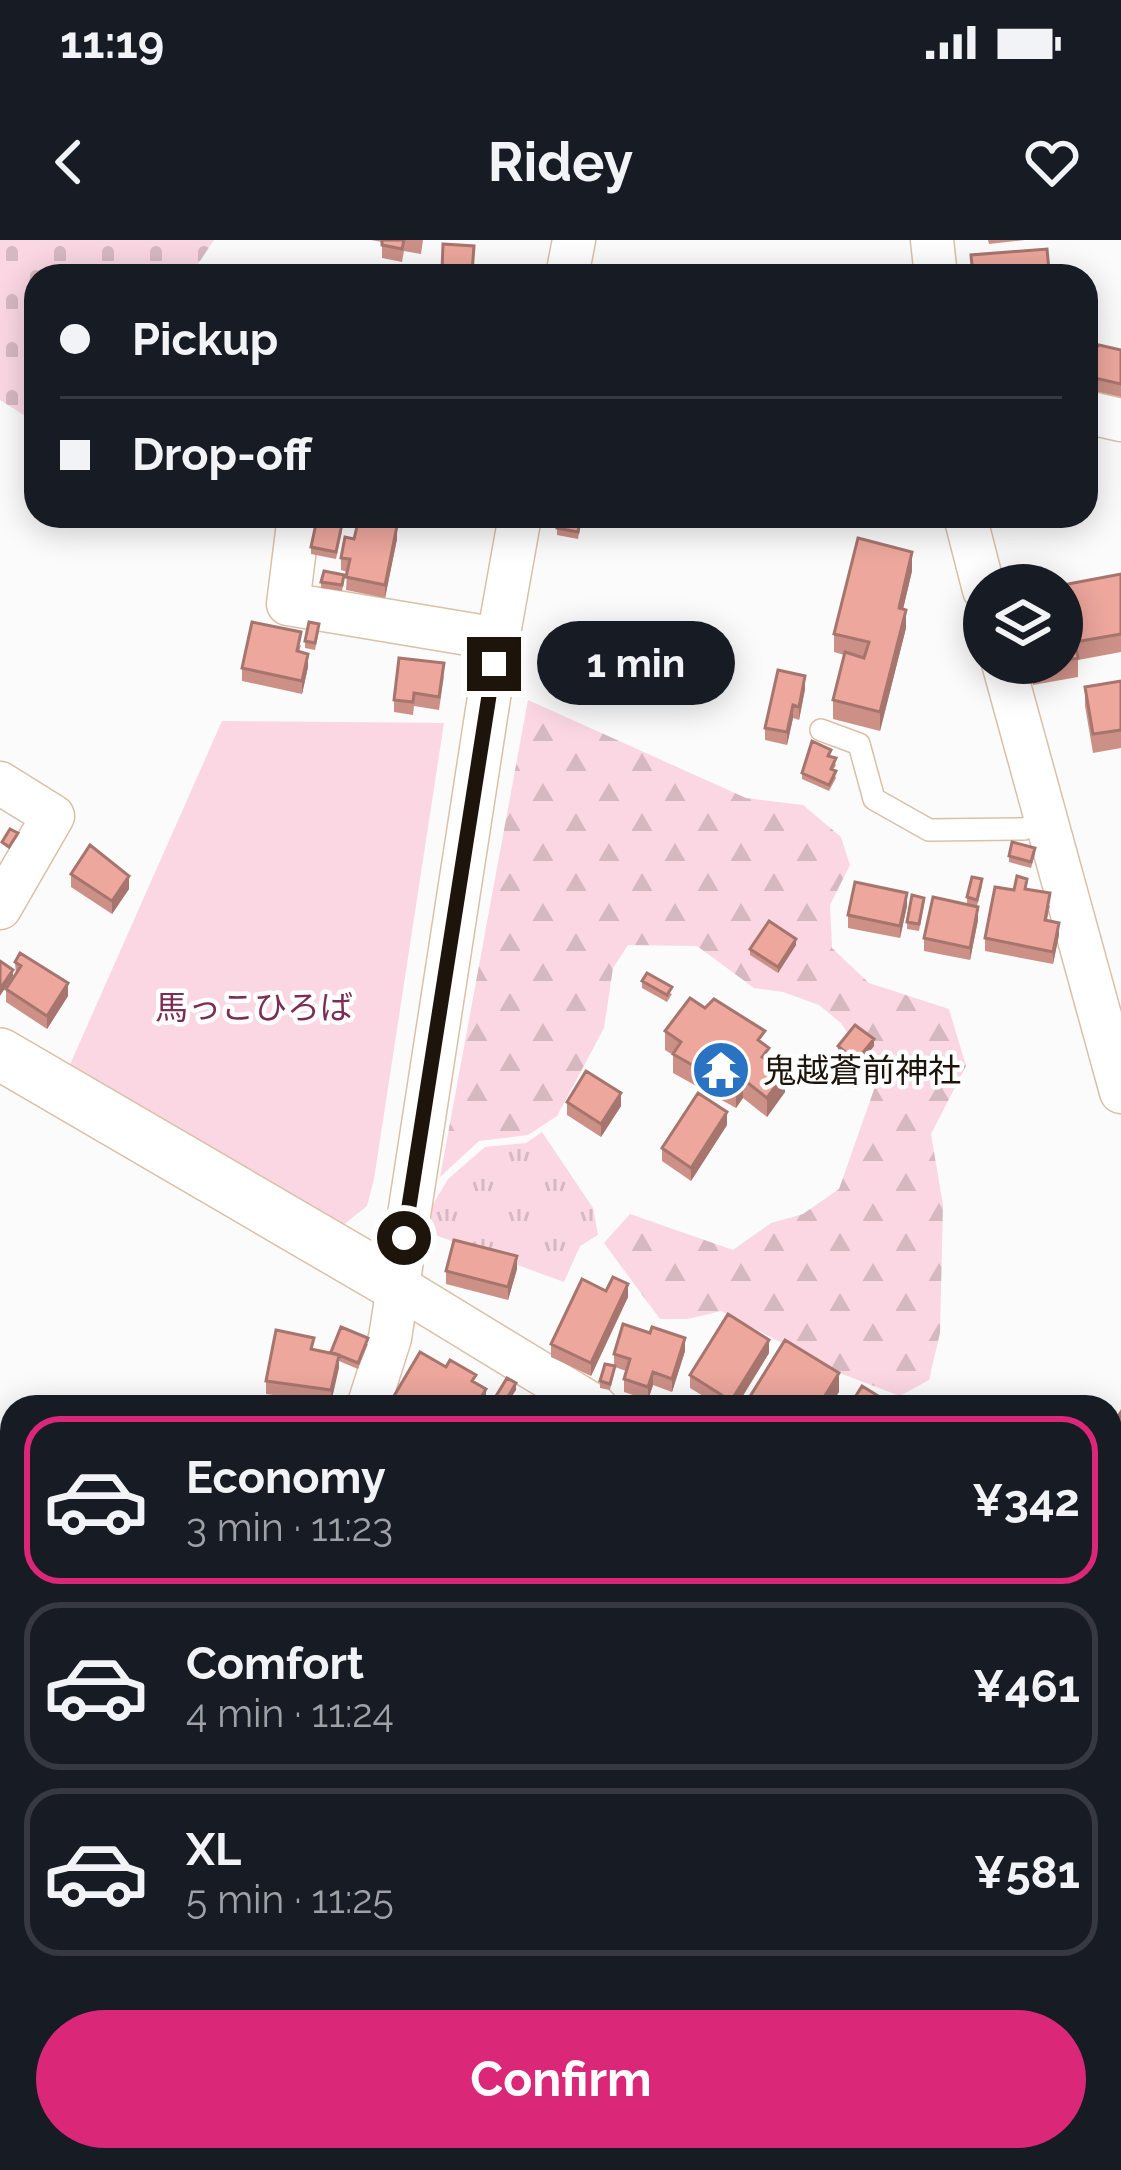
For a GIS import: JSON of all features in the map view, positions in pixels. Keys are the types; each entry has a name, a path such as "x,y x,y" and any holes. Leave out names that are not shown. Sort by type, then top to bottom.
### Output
{"street":[{"path":"298,528 288,604 498,639"},
{"path":"372,1395 390,1338 518,528"},
{"path":"968,528 977,564"},
{"path":"1009,684 1121,1092"},
{"path":"0,783 53,816 0,908"},
{"path":"0,1054 576,1395"}],"lane":[{"path":"821,730 859,745 874,799 929,830 1024,829 1046,818"}],"green space":[{"path":"0,240 214,240 198,264 24,264 24,415 0,400"},
{"path":"528,700 746,798 803,805 841,837 850,865 830,905 832,948 869,983 949,1009 966,1066 931,1134 943,1205 940,1333 929,1380 902,1395 837,1372 721,1311 688,1319 660,1319 604,1243 630,1214 733,1250 771,1223 803,1214 839,1189 877,1081 841,1023 819,1005 754,988 697,946 628,945 613,968 604,1028 557,1116 528,1135 479,1141 440,1177"},
{"name":"馬っこひろば","path":"222,721 444,723 374,1179 367,1206 342,1226 68,1069"},
{"path":"542,1132 593,1208 598,1235 580,1246 564,1282 430,1233 432,1206 448,1179 485,1147 526,1143"}],"building":[{"path":"382,240 404,240 402,249 382,245"},
{"path":"443,244 474,246 473,264 442,264"},
{"path":"1047,249 1048,264 972,264 971,255"},
{"path":"1098,346 1121,350 1121,384 1098,379"},
{"path":"315,528 341,528 336,552 311,547"},
{"path":"357,528 397,528 385,585 346,577 350,559 341,558 345,537 354,539"},
{"path":"858,538 912,552 899,608 906,610 880,712 833,700 845,652 864,658 869,642 834,634"},
{"path":"324,571 344,575 342,585 321,582"},
{"path":"1121,574 1121,634 1083,641 1083,581"},
{"path":"252,622 301,632 297,651 308,654 302,681 242,668"},
{"path":"309,622 319,624 315,643 305,641"},
{"path":"399,658 444,663 439,697 414,693 413,702 394,700"},
{"path":"778,670 805,676 799,707 793,705 787,732 765,728"},
{"path":"1121,681 1121,730 1093,734 1085,687"},
{"path":"812,741 831,750 828,756 836,758 829,785 802,773"},
{"path":"10,829 18,833 9,847 2,842"},
{"path":"1012,842 1035,848 1031,862 1009,856"},
{"path":"90,845 129,876 112,901 71,874"},
{"path":"1017,876 1027,879 1025,889 1050,893 1045,920 1059,923 1053,952 985,938 995,887 1014,890"},
{"path":"972,877 982,879 977,900 967,897"},
{"path":"855,882 907,893 900,926 848,915"},
{"path":"912,895 924,898 919,924 907,922"},
{"path":"933,897 978,907 970,948 924,938"},
{"path":"769,921 796,939 778,967 750,949"},
{"path":"20,953 68,983 47,1016 6,989 21,966 15,962"},
{"path":"0,961 13,970 0,989"},
{"path":"647,973 672,987 667,995 642,981"},
{"name":"鬼越蒼前神社","path":"690,998 705,1008 714,999 765,1031 758,1040 769,1048 762,1057 785,1073 767,1098 743,1079 736,1090 673,1054 681,1042 665,1031"},
{"path":"855,1025 874,1039 856,1061 838,1046"},
{"path":"586,1071 621,1093 601,1124 567,1102"},
{"path":"698,1093 727,1112 691,1168 662,1148"},
{"path":"454,1240 517,1256 508,1287 446,1271"},
{"path":"613,1277 628,1284 591,1363 551,1344 582,1279 606,1291"},
{"path":"728,1314 769,1340 735,1395 722,1395 690,1375"},
{"path":"623,1324 685,1338 672,1379 653,1372 648,1387 624,1379 630,1359 614,1354"},
{"path":"341,1327 368,1338 358,1363 331,1352"},
{"path":"276,1330 314,1338 311,1349 339,1355 331,1390 266,1381"},
{"path":"785,1340 839,1373 825,1395 751,1395"},
{"path":"420,1352 446,1367 450,1360 476,1375 472,1381 486,1389 482,1395 395,1395"},
{"path":"605,1364 615,1366 610,1384 600,1381"},
{"path":"507,1378 516,1383 509,1395 497,1395"},
{"path":"862,1386 877,1395 856,1395"}],"place":[{"name":"鬼越蒼前神社","path":"721,1070"}],"route":[{"path":"404,1238 494,664"}]}
